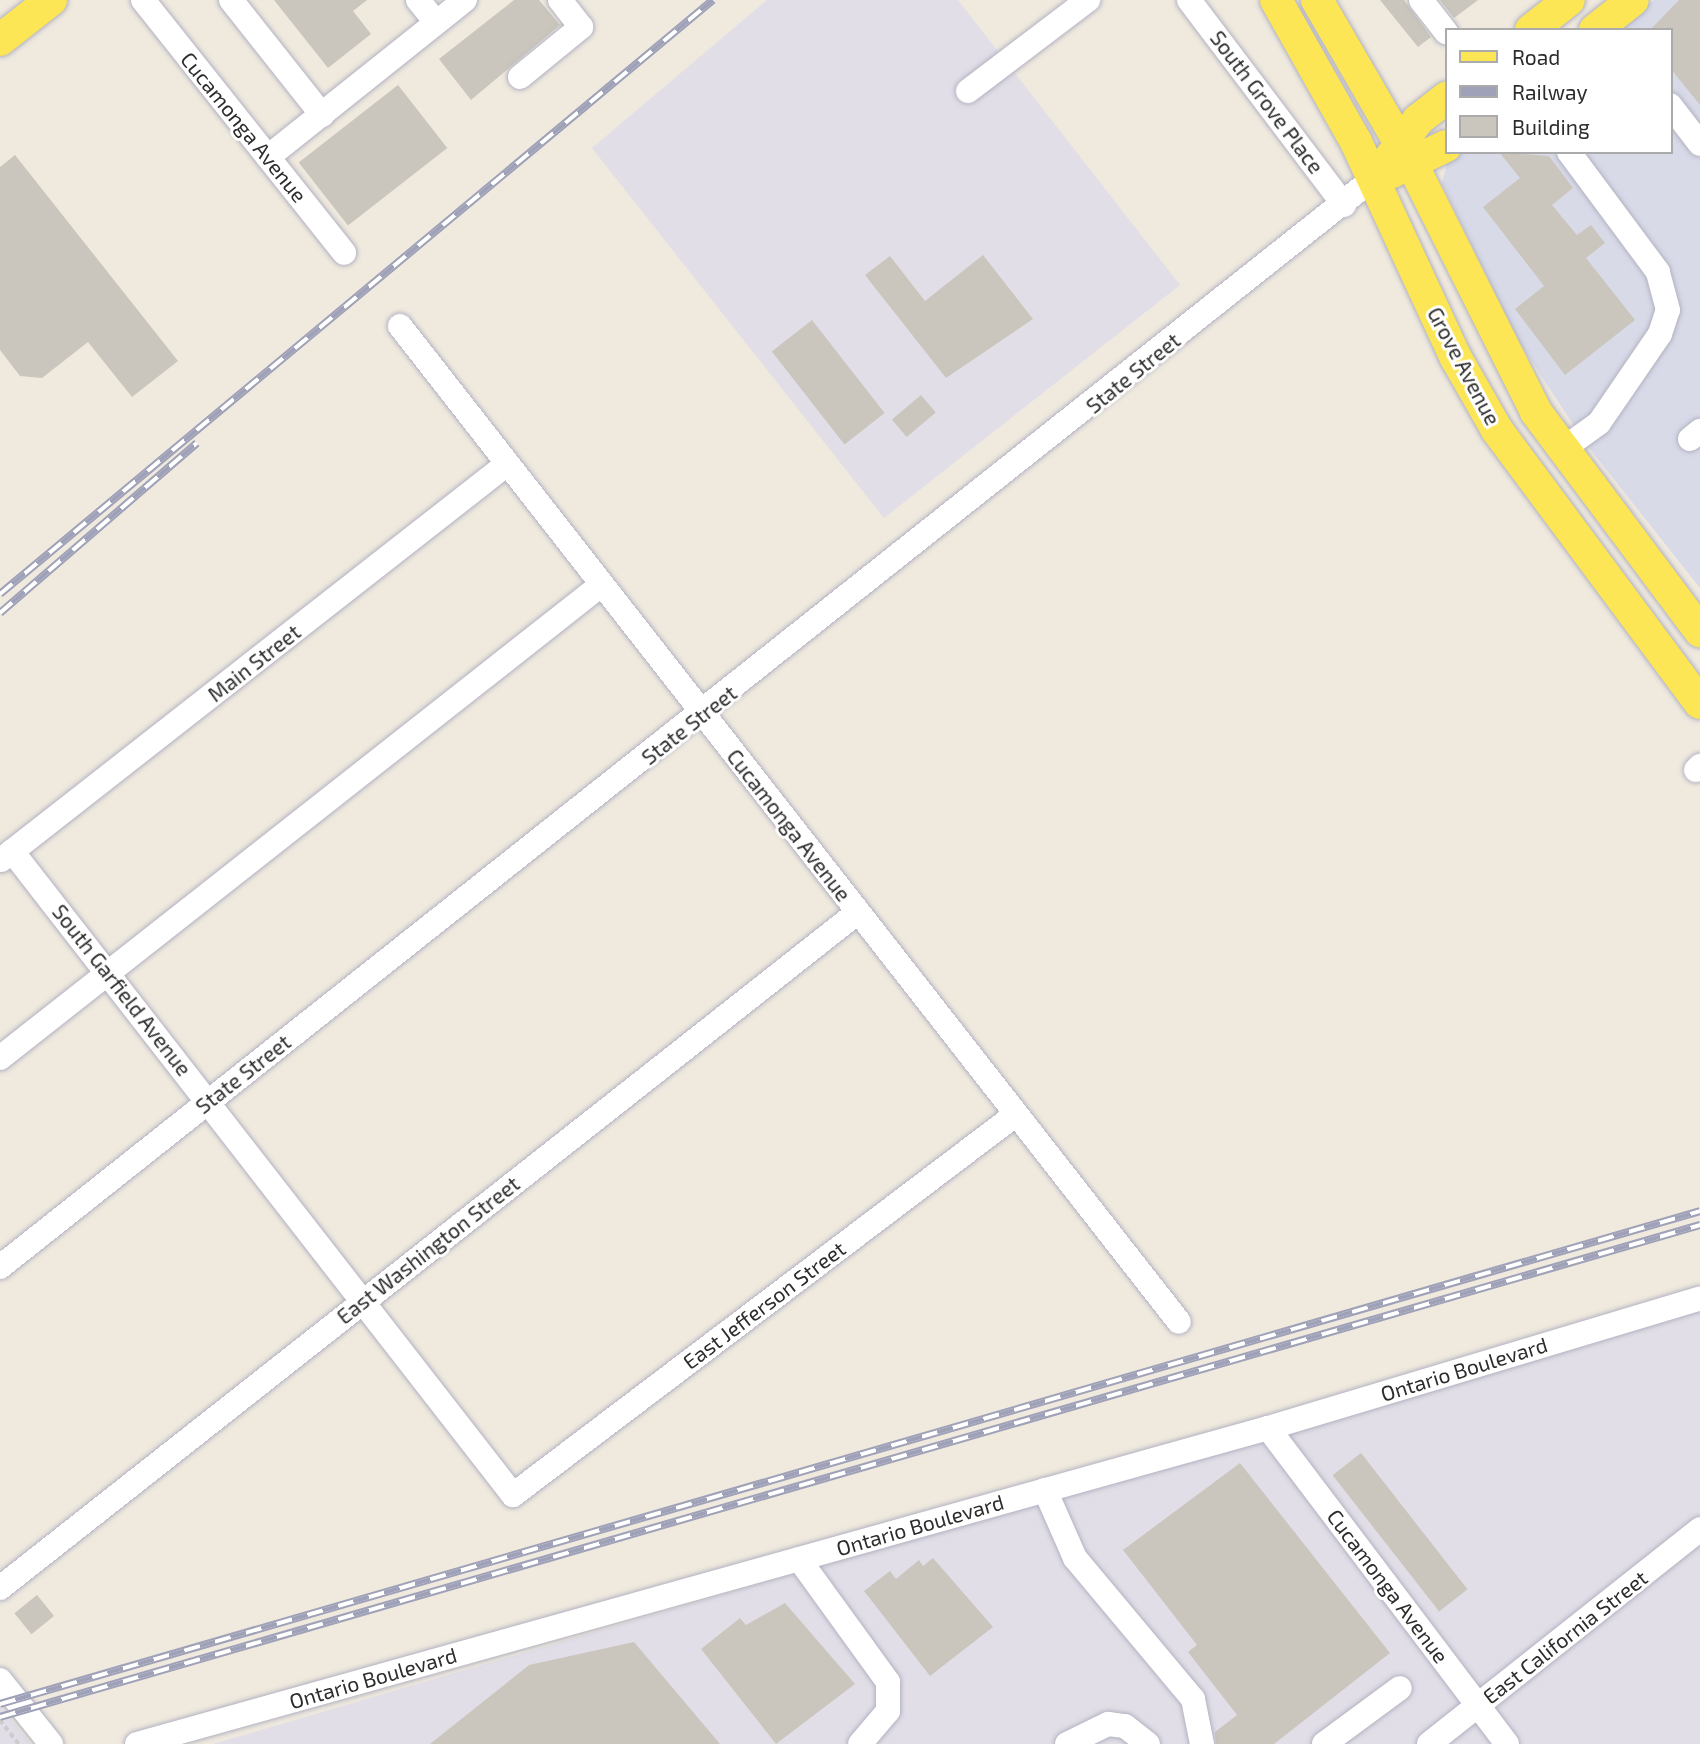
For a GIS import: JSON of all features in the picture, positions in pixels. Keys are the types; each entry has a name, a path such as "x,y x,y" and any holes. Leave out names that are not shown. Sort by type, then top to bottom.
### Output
{"main road":[{"path":"0,40 51,0"},
{"name":"Grove Avenue","path":"1276,0 1374,178 1456,358 1497,430 1700,703"},
{"name":"Grove Avenue","path":"1317,0 1406,154 1493,333 1563,449 1700,631"},
{"path":"1534,28 1569,0"},
{"path":"1605,27 1633,0"},
{"path":"1374,178 1406,154 1444,101"},
{"path":"1406,154 1444,146"}],"street":[{"name":"Cucamonga Avenue","path":"143,0 344,253"},
{"path":"231,0 322,115"},
{"path":"418,0 436,22"},
{"path":"268,157 465,0"},
{"path":"520,77 581,27 560,0"},
{"path":"968,91 1088,0"},
{"name":"South Grove Place","path":"1189,0 1344,205"},
{"path":"1421,0 1444,29"},
{"path":"1672,108 1700,144"},
{"path":"1563,449 1599,423 1660,334 1668,310 1658,272 1570,154"},
{"name":"State Street","path":"0,1267 208,1101 703,715 1344,205 1374,178"},
{"name":"Cucamonga Avenue","path":"400,326 1179,1322"},
{"name":"Main Street","path":"6,856 507,464"},
{"path":"0,1058 110,975 601,585"},
{"name":"South Garfield Avenue","path":"6,856 110,975 513,1495"},
{"name":"East Washington Street","path":"0,1588 857,913"},
{"name":"East Jefferson Street","path":"513,1495 1015,1115"},
{"name":"Ontario Boulevard","path":"136,1744 1268,1428 1700,1298"},
{"name":"Cucamonga Avenue","path":"1268,1428 1507,1744"},
{"path":"1045,1490 1075,1558 1193,1699 1202,1744"},
{"name":"East California Street","path":"1429,1744 1700,1529"},
{"path":"799,1559 888,1682 888,1711 860,1744"},
{"path":"0,1680 51,1744"},
{"path":"1324,1744 1400,1688"},
{"path":"1067,1744 1108,1724 1125,1726 1148,1744"}],"path":[{"path":"0,1720 19,1744"}],"shaded area":[{"path":"767,0 958,0 1180,285 884,518 592,148"},
{"path":"1654,0 1700,0 1700,588 1586,444 1517,339 1442,183 1447,164 1458,154 1672,154 1672,28 1619,28"},
{"path":"1700,1307 1700,1744 213,1744 1392,1398"},
{"path":"0,1706 31,1744 0,1744"}],"building":[{"path":"274,0 367,0 353,11 371,34 328,68"},
{"path":"514,0 539,0 560,25 471,100 439,59"},
{"path":"1380,0 1404,0 1431,37 1418,47"},
{"path":"1440,0 1478,0 1454,18"},
{"path":"1679,0 1700,0 1700,105 1672,70 1672,28 1652,28"},
{"path":"398,85 447,148 348,226 299,163"},
{"path":"1501,154 1549,156 1573,188 1552,205 1577,235 1591,225 1605,243 1586,258 1635,320 1565,375 1515,309 1544,286 1483,207 1520,178"},
{"path":"15,155 178,361 132,397 88,342 42,378 20,376 0,350 0,167"},
{"path":"983,255 1033,319 946,378 865,275 890,256 925,301"},
{"path":"812,320 885,413 844,444 772,351"},
{"path":"921,395 936,413 907,437 892,419"},
{"path":"1361,1453 1468,1589 1439,1611 1333,1475"},
{"path":"1240,1463 1390,1653 1274,1744 1216,1744 1215,1732 1237,1715 1188,1652 1197,1645 1123,1550"},
{"path":"933,1558 993,1627 930,1676 864,1591 890,1571 896,1579 919,1560 923,1566"},
{"path":"37,1595 54,1616 31,1634 14,1613"},
{"path":"785,1603 855,1684 776,1744 701,1649 740,1618 746,1625"},
{"path":"634,1642 720,1744 430,1744 529,1665"}],"railway":[{"path":"0,594 713,0"},
{"path":"0,613 197,443"},
{"path":"0,1704 1700,1211"},
{"path":"0,1717 1700,1225"}]}
